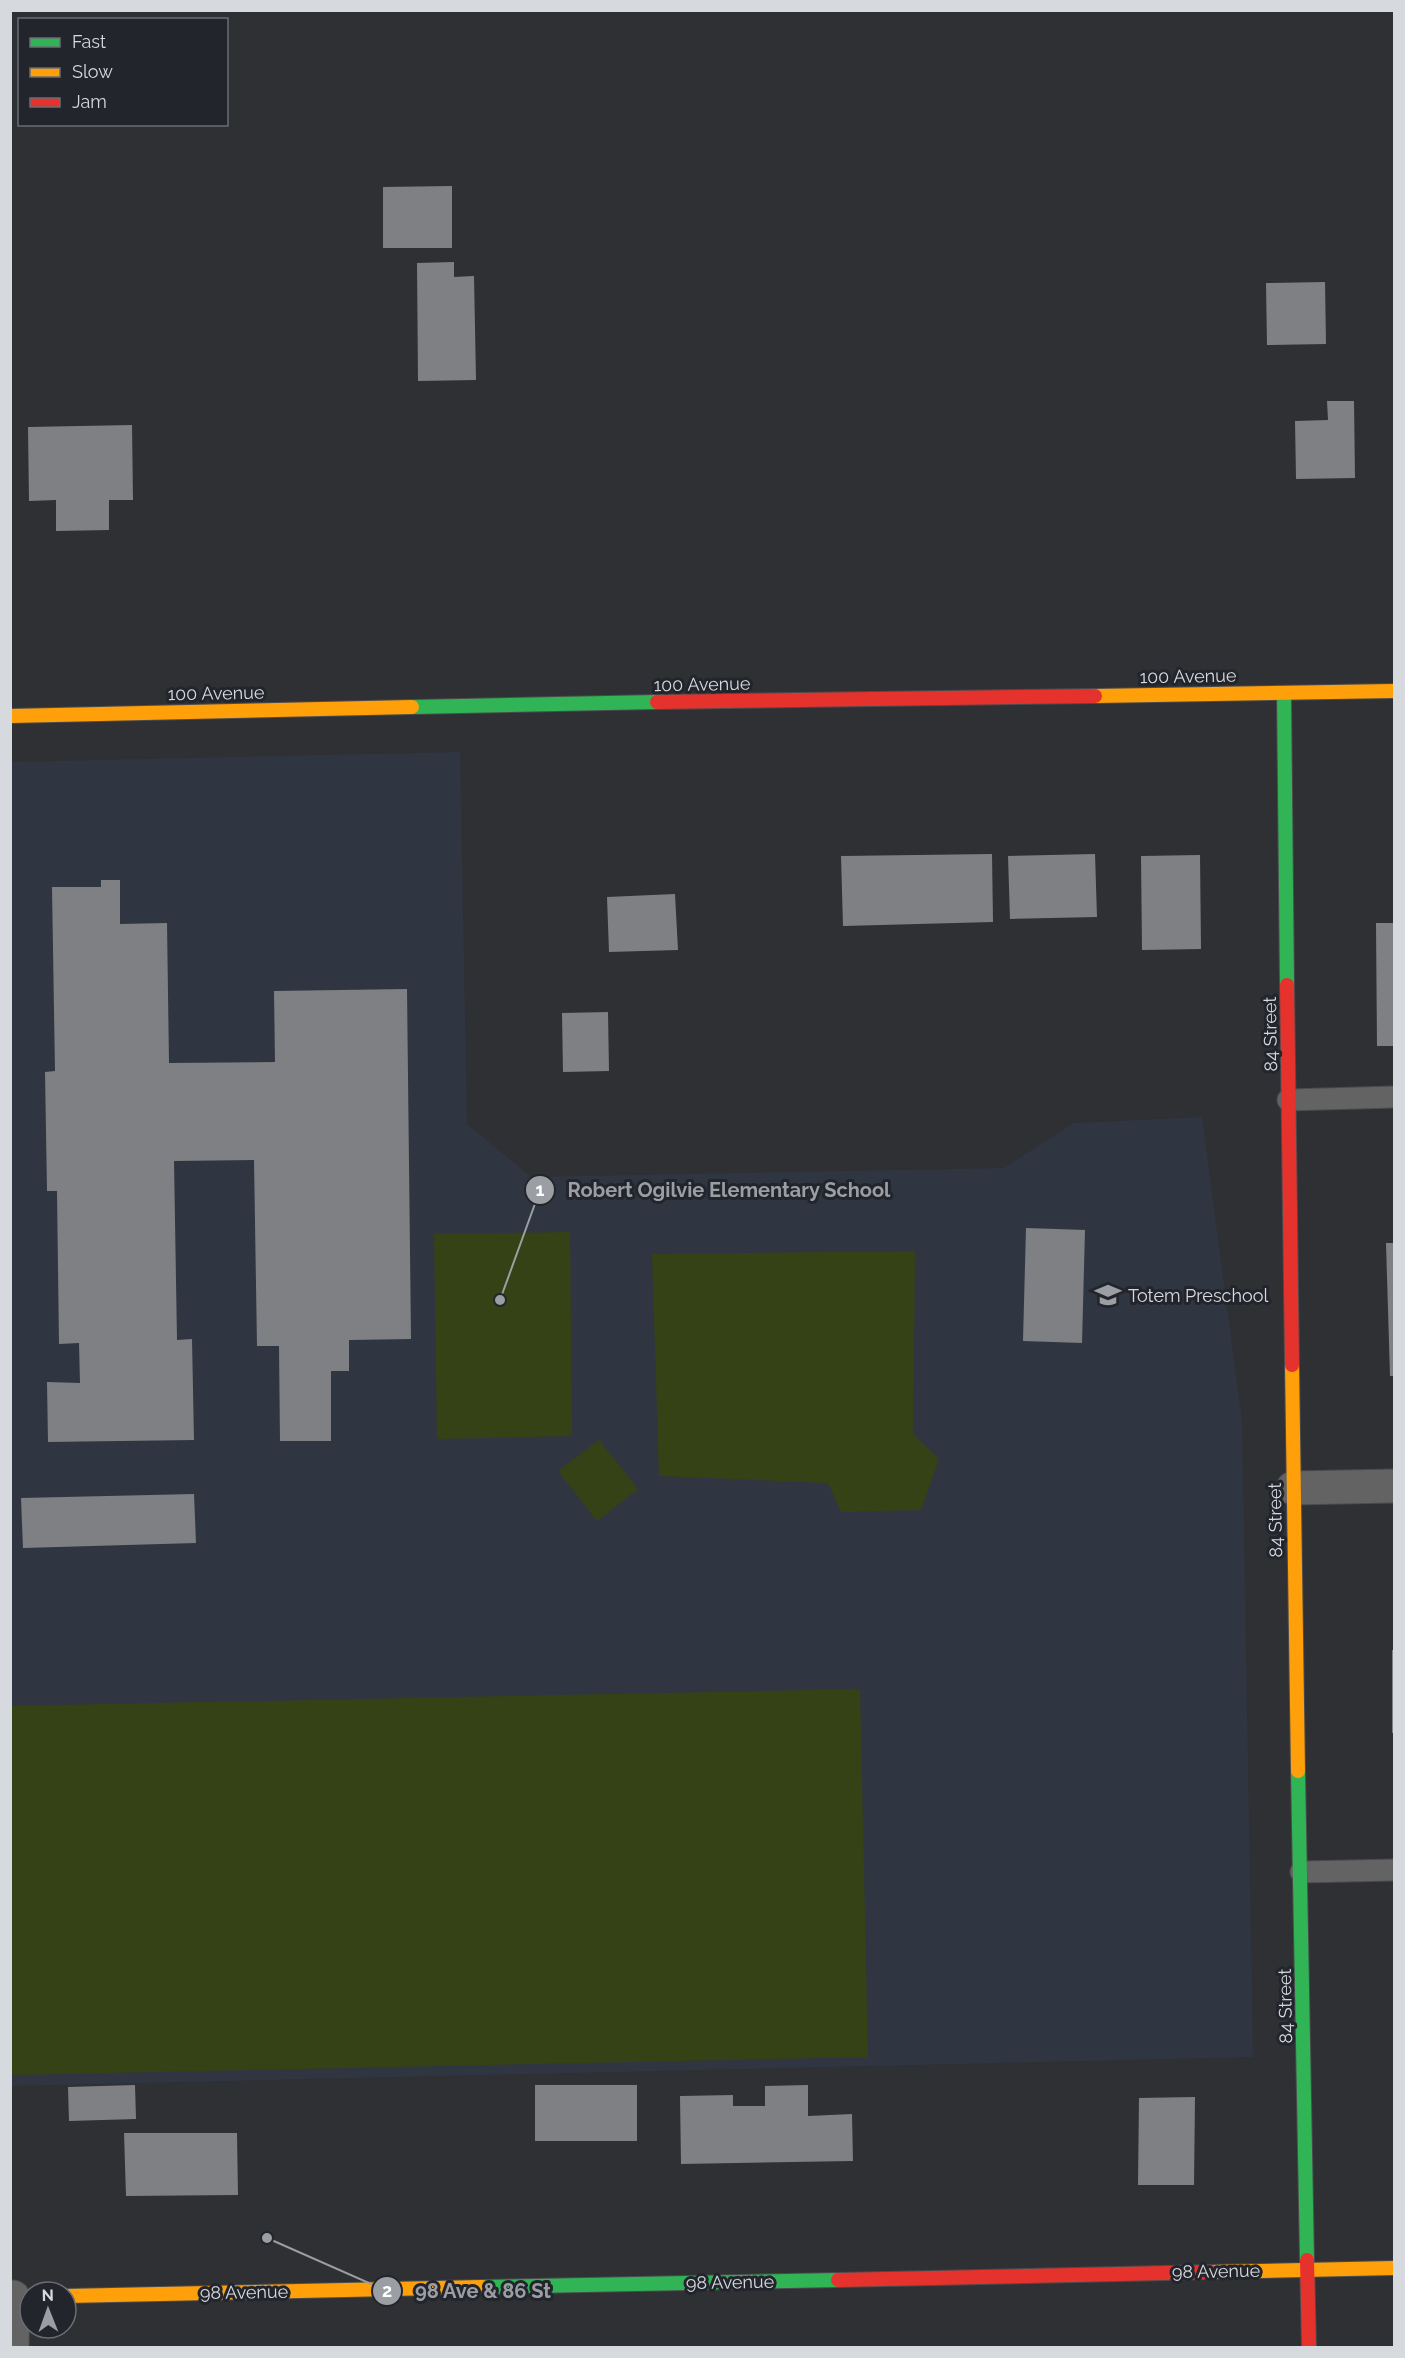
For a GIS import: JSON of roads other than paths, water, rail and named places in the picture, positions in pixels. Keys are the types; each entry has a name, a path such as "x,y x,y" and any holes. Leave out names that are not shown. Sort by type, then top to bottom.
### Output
{"street":[{"name":"100 Avenue","path":"10,716 491,705 1395,691"},
{"name":"84 Street","path":"1284,693 1293,1488 1309,2348"},
{"path":"1293,1488 1395,1486"},
{"name":"98 Avenue","path":"78,2296 1395,2268"},
{"path":"12,2348 18,2297"}],"lane":[{"path":"1288,1100 1395,1097"},
{"path":"1301,1872 1395,1870"}],"place":[{"name":"Totem Preschool","path":"1108,1295"},
{"name":"Robert Ogilvie Elementary School","path":"500,1300"},
{"name":"98 Ave & 86 St","path":"267,2238"}]}
